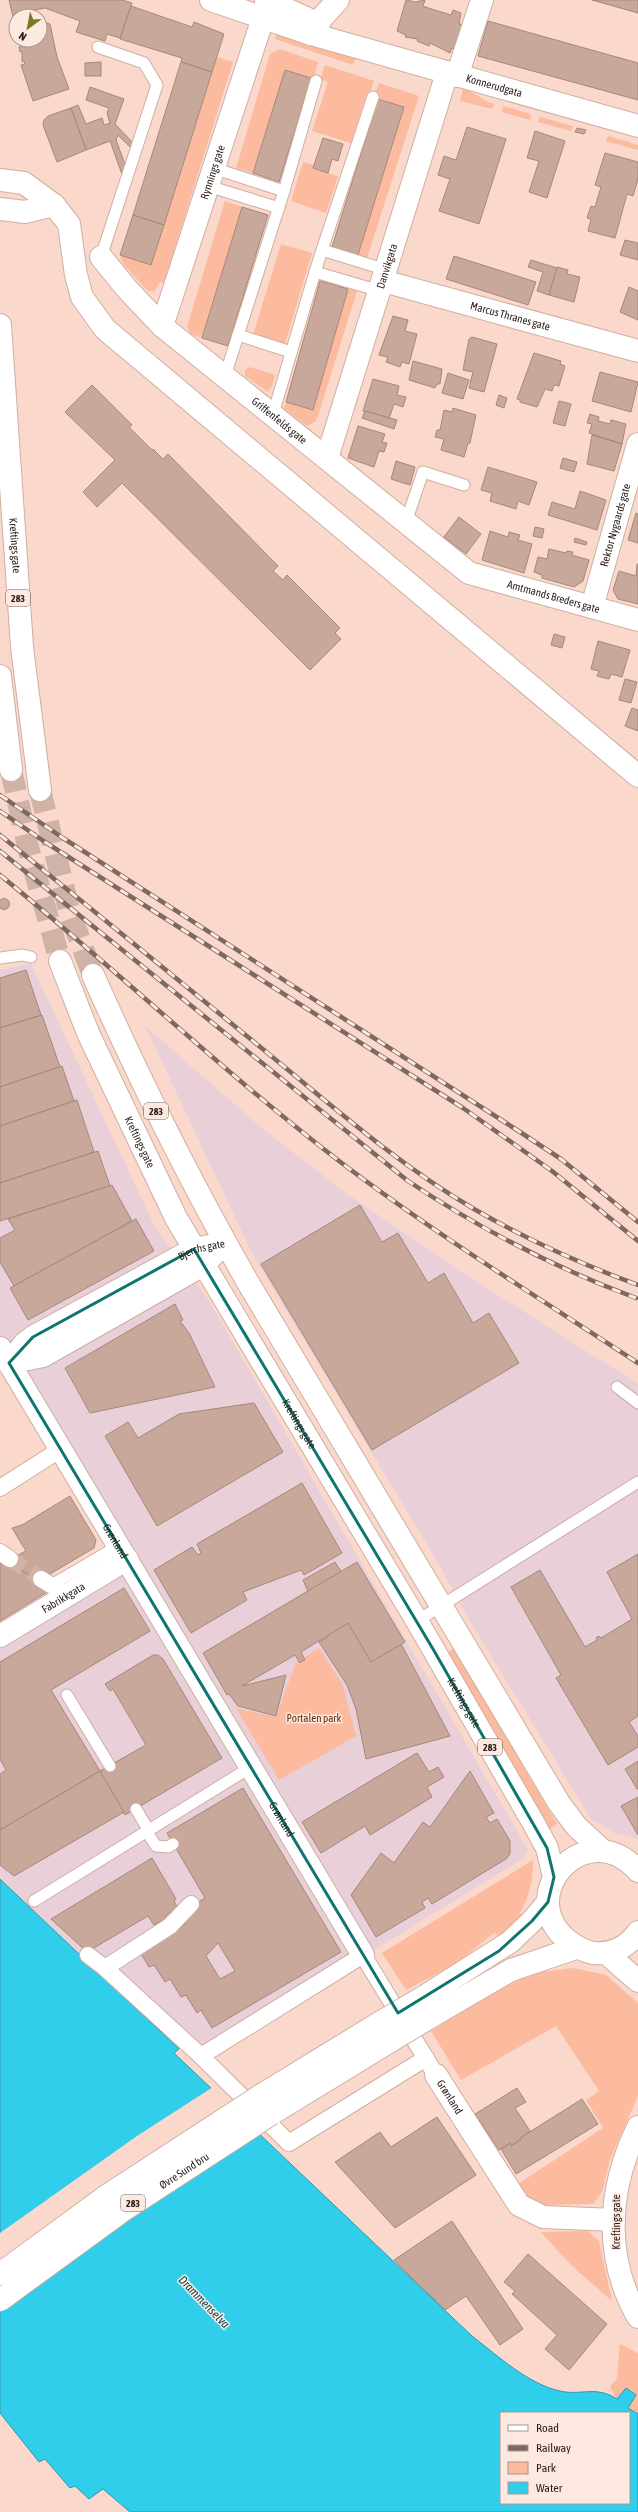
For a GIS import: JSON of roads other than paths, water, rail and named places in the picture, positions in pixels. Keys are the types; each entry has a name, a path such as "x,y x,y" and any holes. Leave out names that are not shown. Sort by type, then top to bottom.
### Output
{"main road":[{"name":"Konnerudgata","path":"211,0 264,9 351,44 452,75 638,126"},
{"path":"314,28 338,0"},
{"name":"Danvikgata","path":"327,458 383,281 452,75 482,0"},
{"name":"Rynnings gate","path":"162,326 264,9"},
{"path":"0,180 24,183 54,205 69,224 76,275 82,297 105,329 638,776"},
{"path":"0,209 25,212 54,205"},
{"name":"Griffenfelds gate","path":"101,257 127,289 162,326 469,573"},
{"name":"Marcus Thranes gate","path":"383,281 638,351"},
{"name":"Kreftings gate","path":"0,325 22,647 40,790"},
{"name":"Rektor Nygaards gate","path":"592,607 638,444"},
{"name":"Amtmands Breders gate","path":"469,573 638,620"},
{"path":"0,676 11,770"},
{"name":"Kreftings gate","path":"60,961 88,1033 132,1130 198,1257 417,1622 534,1824 546,1848 554,1877"},
{"name":"283","path":"93,975 157,1113 225,1243 559,1803 576,1826 601,1850 630,1862 638,1872"},
{"name":"Bjerchs gate","path":"5,1356 33,1337 225,1243"},
{"name":"Grønland","path":"5,1356 363,1955"},
{"name":"Fabrikkgata","path":"0,1636 54,1586 122,1552"},
{"name":"283","path":"601,1850 575,1856 564,1864 554,1877 548,1902 552,1922 560,1934 576,1948 593,1953 606,1953 619,1949 632,1940 638,1932"},
{"name":"283","path":"265,2105 427,2007 510,1942 532,1922 548,1902"},
{"name":"283","path":"427,2007 511,1970 576,1948"},
{"path":"606,1953 638,1981"},
{"name":"Grønland","path":"431,2067 519,2205 543,2217 614,2220"},
{"name":"Øvre Sund bru","path":"0,2274 108,2195 265,2105"},
{"name":"Øvre Sund bru","path":"0,2300 265,2105"},
{"name":"Kreftings gate","path":"638,2127 619,2175 614,2220 618,2266 622,2283 638,2317"}],"street":[{"path":"0,1488 60,1449"},
{"path":"105,1968 170,1926 191,1904"},
{"path":"88,1955 105,1968 201,2056 290,2143 431,2067"},
{"path":"201,2056 363,1955"},
{"name":"Grønland","path":"363,1955 431,2067"}],"lane":[{"path":"98,47 144,63 157,85 101,257"},
{"path":"225,376 284,191 316,81"},
{"path":"273,414 315,272 373,97"},
{"path":"211,177 284,191"},
{"path":"211,177 278,208"},
{"path":"322,250 383,281"},
{"path":"315,272 383,281"},
{"path":"238,335 291,352"},
{"path":"403,520 409,513 423,472 464,485"},
{"path":"0,958 22,954 31,957"},
{"path":"618,1387 638,1403"},
{"path":"417,1622 638,1482"},
{"path":"67,1695 110,1766"},
{"path":"34,1900 251,1767"},
{"path":"136,1809 156,1846 168,1847 174,1844"}],"water":[{"name":"Drammenselva","path":"0,1879 179,2049 174,2053 472,2336 525,2376 548,2387 568,2392 602,2393 617,2399 626,2388 636,2395 628,2408 638,2414 638,2512 130,2512 103,2489 89,2499 75,2486 70,2488 45,2459 39,2462 0,2413"}],"tunnel":[{"path":"11,770 29,851 60,961"},
{"path":"40,790 70,914 93,975"},
{"path":"10,1559 41,1579"}],"railway":[{"path":"0,795 63,838 561,1159 638,1222"},
{"path":"0,811 45,842 463,1108 552,1171 638,1241"},
{"path":"0,835 358,1127 414,1170 474,1209 514,1231 575,1260 638,1285"},
{"path":"0,851 408,1181 435,1199 519,1246 576,1274 636,1298"},
{"path":"0,875 256,1094 343,1164 452,1241 638,1363"}],"park label":[{"name":"Portalen park","path":"314,1718"}]}
